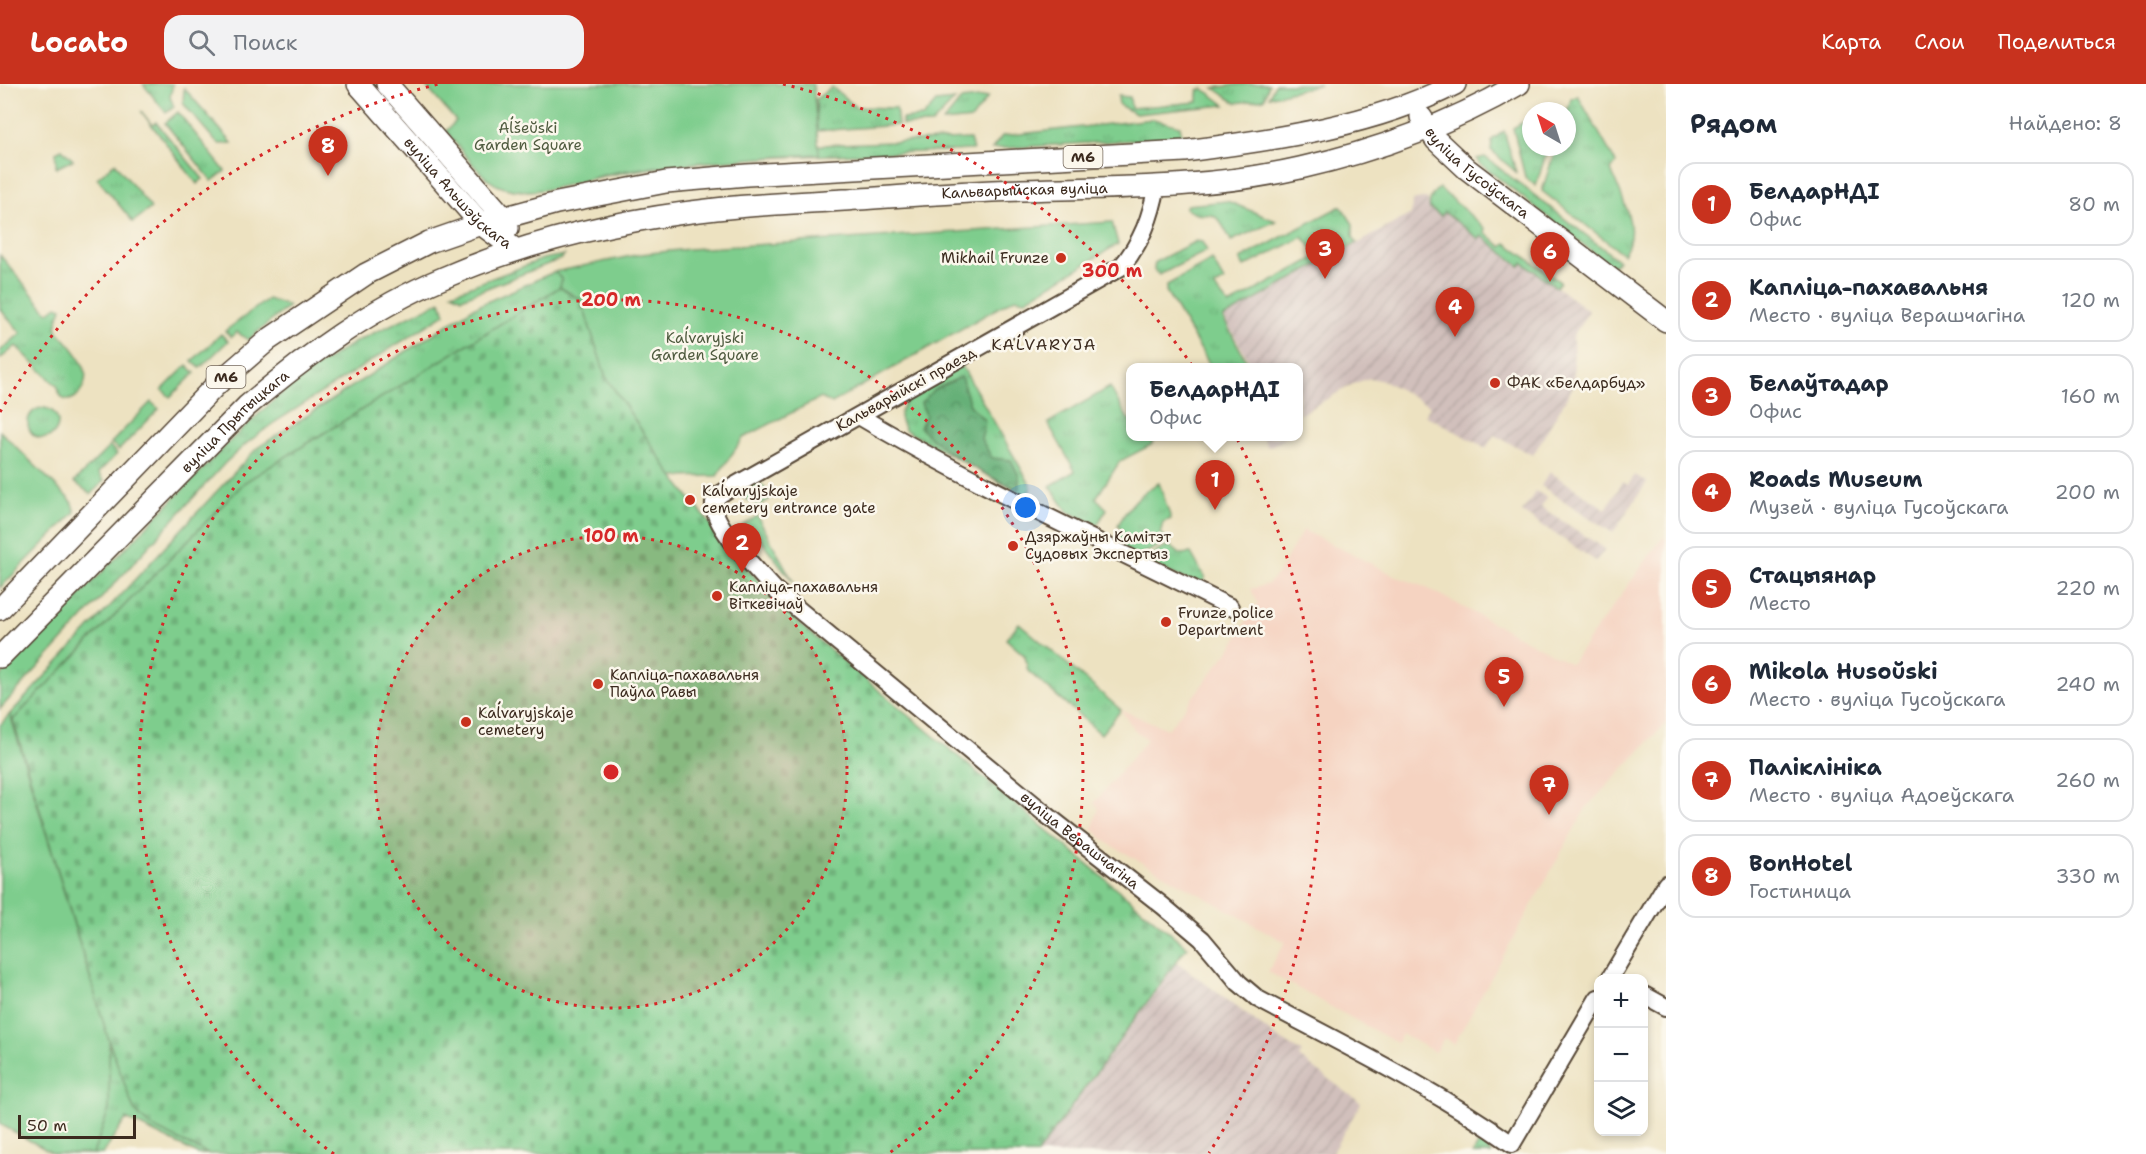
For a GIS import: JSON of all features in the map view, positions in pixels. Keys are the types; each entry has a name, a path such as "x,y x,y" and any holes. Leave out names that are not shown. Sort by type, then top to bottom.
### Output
{"main road":[{"name":"вуліца Альшэўскага","path":"358,84 481,224 516,250"},
{"name":"вуліца Альшэўскага","path":"387,84 503,217 516,250"},
{"name":"Кальварыйская вуліца","path":"503,217 604,192 666,182 759,174 1153,153 1239,144 1378,114 1414,103 1455,84"},
{"name":"Кальварыйская вуліца","path":"516,250 656,218 718,209 986,191 1157,185 1223,180 1299,169 1387,143 1427,128 1519,84"},
{"name":"вуліца Гусоўскага","path":"1414,103 1436,140 1474,175 1666,321"},
{"path":"1153,153 1157,185"},
{"name":"М6","path":"0,609 217,384 268,340 366,273 429,242 503,217"},
{"name":"вуліца Прытыцкага","path":"0,657 197,455 247,406 287,372 335,338 423,288 516,250"}],"street":[{"name":"Кальварыйскі праезд","path":"735,484 1121,267 1133,253 1148,225 1157,185"},
{"path":"859,416 917,451 1066,528 1230,607"},
{"name":"вуліца Верашчагіна","path":"735,484 716,497 715,512 726,532 775,590 1048,816 1202,939 1239,983 1258,999 1393,1072 1512,1144 1594,1007"},
{"path":"1614,974 1666,884"},
{"path":"1648,997 1666,1007"}],"shaded area":[{"path":"1427,198 1430,209 1444,212 1479,239 1482,236 1520,266 1523,262 1589,311 1573,336 1574,385 1533,455 1494,435 1486,448 1425,415 1430,406 1384,381 1370,378 1355,383 1303,413 1303,363 1245,363 1249,361 1224,318 1411,214 1412,201"},
{"path":"1265,441 1280,441 1268,447"},
{"path":"1550,472 1606,509 1623,482 1628,485 1635,475 1647,482 1613,533 1541,486"},
{"path":"1536,491 1547,498 1541,507 1605,549 1596,561 1522,512"},
{"path":"1303,530 1400,578 1423,586 1571,664 1663,537 1666,540 1666,723 1586,808 1454,1044 1444,1038 1435,1052 1402,1034 1397,1043 1268,972 1285,942 1109,844 1092,829 1099,808 1094,803 1147,740 1134,729 1121,710 1168,729 1234,644 1254,606 1258,604 1251,589 1268,584 1278,573"},
{"path":"1177,962 1279,1039 1302,1052 1299,1057 1361,1103 1331,1154 1037,1154"}],"green space":[{"path":"143,84 173,84 170,97 174,107 166,113"},
{"name":"Aĺšeŭski Garden Square","path":"424,84 813,84 819,154 652,167 613,173 547,189 515,190 492,182 470,162 446,131 456,121"},
{"path":"1242,84 1269,84 1264,99 1236,103 1214,88"},
{"path":"1275,84 1321,84 1269,97"},
{"path":"832,87 856,107 896,108 898,125 817,131 816,99"},
{"path":"184,88 232,143 216,142 183,103"},
{"path":"1204,89 1225,105 1136,114 1119,105 1118,96 1130,97 1131,108 1198,102 1198,90"},
{"path":"1578,96 1616,163 1611,170 1628,212 1630,223 1628,245 1623,254 1542,191 1553,156 1576,156 1576,102 1570,102 1571,99"},
{"path":"988,97 972,119 943,122 961,100"},
{"path":"955,100 932,124 902,125 902,119 923,117 936,102"},
{"path":"141,111 152,125 156,122 203,179 197,184"},
{"path":"178,112 225,171 212,181 165,123"},
{"path":"1153,119 1180,126 1182,137 992,149 1002,136"},
{"path":"1522,123 1522,156 1545,156 1536,186 1525,177 1513,128"},
{"path":"1504,131 1516,172 1491,150 1492,140"},
{"path":"970,139 973,150 718,161 667,166 567,184 673,155 839,144"},
{"path":"62,149 73,160 56,168 56,152"},
{"path":"1485,157 1618,260 1612,267 1479,163 1477,159"},
{"path":"115,163 151,208 133,222 97,178"},
{"path":"1439,188 1486,229 1485,232 1502,247 1506,243 1560,282 1556,287 1523,263 1520,266 1482,236 1479,239 1444,212 1441,216 1430,209 1431,197"},
{"path":"1227,201 1276,221 1231,241 1218,219 1209,214 1193,213 1185,208 1187,205"},
{"path":"1341,206 1353,224 1353,237 1357,243 1223,318 1247,362 1209,363 1166,291 1167,285 1212,260 1224,281 1214,287 1229,305 1318,256 1303,237 1244,267 1240,259"},
{"name":"Kaĺvaryjski Garden Square","path":"1112,222 1118,244 1026,300 1015,298 832,403 820,398 743,438 717,476 673,477 606,377 581,300 560,287 562,279 554,272 641,254 689,249"},
{"path":"1196,241 1202,242 1207,251 1159,275 1154,269 1155,262"},
{"path":"0,255 48,313 57,306 62,308 56,326 58,332 78,355 85,371 83,387 74,398 64,399 58,387 16,346 0,359 0,351 21,333 0,309"},
{"path":"564,255 561,259 462,298 452,293 543,259"},
{"path":"554,272 562,279 560,287 245,482 13,720 10,714 257,448 473,308"},
{"name":"Kaĺvaryjskaje cemetery","path":"560,287 581,300 606,377 673,477 741,562 798,623 1187,947 1037,1154 208,1154 150,1126 134,1110 109,1041 13,720 245,482"},
{"path":"268,299 289,306 248,340 237,332 231,337 225,331"},
{"path":"441,301 445,314 275,422 225,463 0,709 0,677 233,438 286,389 311,370 357,341"},
{"path":"221,334 228,341 200,368 192,361"},
{"path":"187,365 195,373 170,397 162,390"},
{"path":"962,366 1031,486 1030,491 1023,495 905,430 900,420 902,408 915,394"},
{"path":"961,377 970,405 985,421 981,439 992,458 1011,460 1019,476 1019,489 966,463 941,446 920,427 926,415 921,403 933,390"},
{"path":"1110,387 1126,415 1126,441 1154,441 1151,445 1120,461 1096,498 1107,509 1097,525 1068,512 1050,486 1075,471 1048,423"},
{"path":"151,402 159,409 119,450 111,443"},
{"path":"43,408 54,412 58,423 54,434 43,438 32,434 28,423 32,412"},
{"path":"0,431 71,501 75,512 0,588"},
{"path":"110,446 117,454 98,473 104,481 91,494 74,482"},
{"path":"758,481 773,497 759,506 735,493"},
{"path":"1159,483 1171,519 1163,522 1160,534 1164,536 1165,543 1137,557 1113,545 1123,532 1118,525 1126,512 1146,491"},
{"path":"757,516 794,583 756,534 748,540 742,538 736,530"},
{"path":"1169,545 1180,554 1191,553 1205,578 1201,586 1142,561"},
{"path":"1019,623 1121,710 1101,734 1028,671 1025,656 1006,639"},
{"path":"10,714 109,1041 109,1109 93,1154 54,1154 0,1124 0,725"},
{"path":"109,1041 134,1110 150,1126 208,1154 198,1154 126,1119 103,1154 93,1154 109,1109"},
{"path":"1480,1141 1487,1145 1491,1154 1473,1154"}],"place":[{"name":"BonHotel","path":"328,176"},
{"name":"Mikhail Frunze","path":"1061,258"},
{"name":"Белаўтадар","path":"1325,279"},
{"name":"Mikola Husoŭski","path":"1550,282"},
{"name":"Roads Museum","path":"1455,337"},
{"name":"ФАК «Белдарбуд»","path":"1495,383"},
{"name":"Kaĺvaryjskaje cemetery entrance gate","path":"690,500"},
{"name":"БелдарНДI","path":"1215,510"},
{"name":"Дзяржаўны Камітэт Судовых Экспертыз","path":"1013,546"},
{"name":"Капліца-пахавальня","path":"742,573"},
{"name":"Капліца-пахавальня Віткевічаў","path":"717,596"},
{"name":"Frunze police Department","path":"1166,622"},
{"name":"Капліца-пахавальня Паўла Равы","path":"598,684"},
{"name":"Стацыянар","path":"1504,707"},
{"name":"Kaĺvaryjskaje cemetery","path":"466,722"},
{"name":"Паліклініка","path":"1549,815"}],"district":[{"name":"KAĹVARYJA","path":"1044,344"}]}
